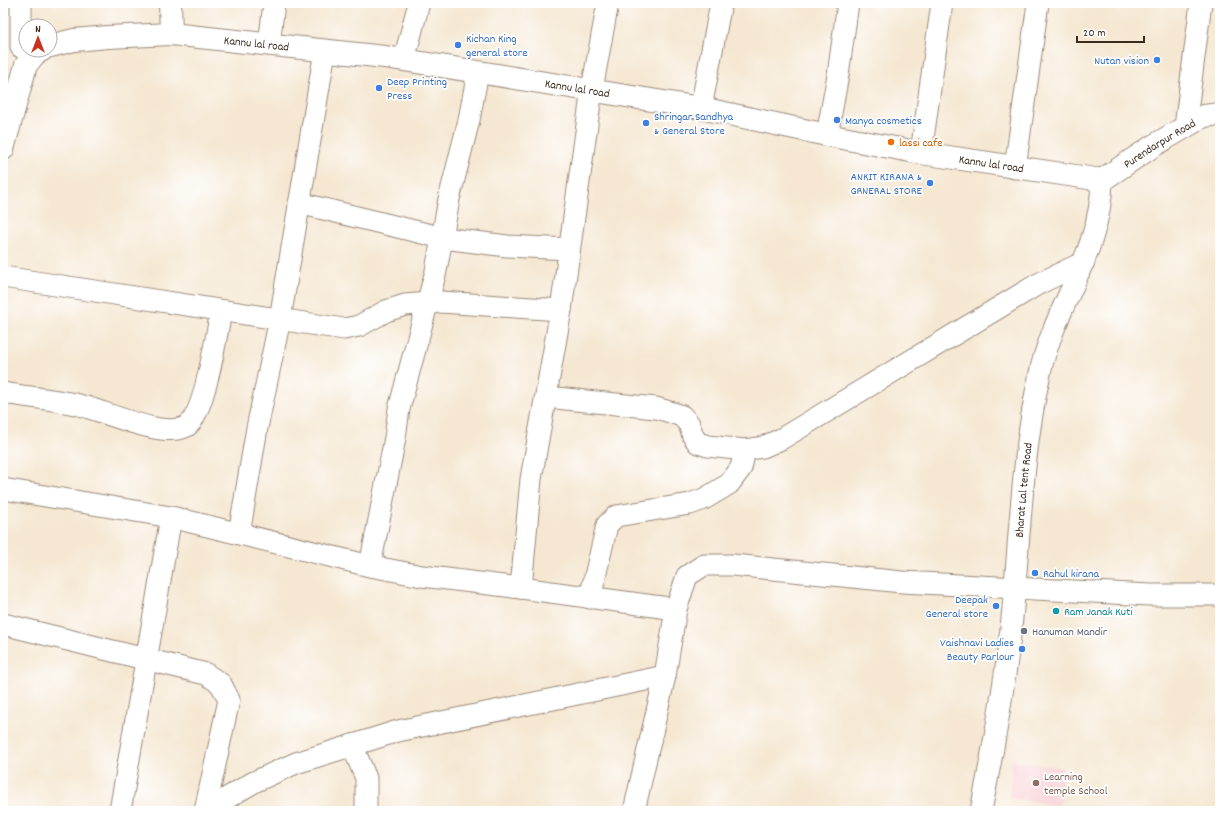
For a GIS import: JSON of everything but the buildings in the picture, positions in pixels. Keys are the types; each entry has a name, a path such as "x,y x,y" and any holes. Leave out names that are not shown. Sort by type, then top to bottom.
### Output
{"street":[{"path":"21,3 24,18"},
{"path":"170,3 171,34"},
{"path":"269,45 274,3"},
{"path":"404,60 419,3"},
{"path":"521,588 530,486 561,310 592,89 608,3"},
{"path":"701,108 721,3"},
{"path":"827,135 838,75 848,3"},
{"path":"921,153 942,3"},
{"path":"1015,168 1038,3"},
{"path":"1185,128 1201,3"},
{"name":"Kannu lal road","path":"58,43 74,40 171,34 404,60 592,89 701,108 827,135 921,153 1102,180"},
{"path":"239,534 280,319 325,51"},
{"path":"3,149 27,58"},
{"path":"370,566 395,438 399,409 428,303 443,238 449,199 469,120 478,72"},
{"name":"Purendarpur Road","path":"1102,180 1204,116 1220,114"},
{"name":"Bharat Lal tent Road","path":"981,811 1006,659 1026,455 1040,372 1054,327 1084,262 1099,216 1102,180"},
{"path":"299,203 443,238 507,246 569,249"},
{"path":"546,397 656,408 682,416 689,424 693,436 698,443 708,446 745,450 763,447 781,439 1038,284 1084,262"},
{"path":"3,277 344,329 359,326 386,311 405,305 428,303 561,310"},
{"path":"3,393 75,404 122,419 159,428 173,430 187,426 196,414 204,390 221,310"},
{"path":"590,598 607,525 616,516 690,504 704,499 729,484 741,468 745,450"},
{"path":"3,489 171,517 370,566 422,576 676,609"},
{"path":"120,811 145,659 171,517"},
{"path":"634,811 664,676 676,609 687,576 704,565 733,565 902,582 1150,595 1220,595"},
{"path":"3,624 206,674 221,684 229,700 205,811"},
{"path":"205,811 254,782 296,763 398,731 664,676"},
{"path":"352,746 366,778 366,811"}],"shaded area":[{"name":"Learning temple School","path":"1012,760 1063,768 1060,806 1009,798"}],"place":[{"name":"Kichan King general store","path":"458,45"},
{"name":"Nutan vision","path":"1157,60"},
{"name":"Deep Printing Press","path":"379,88"},
{"name":"Manya cosmetics","path":"837,120"},
{"name":"Shringar Sandhya & General Store","path":"646,123"},
{"name":"lassi cafe","path":"891,142"},
{"name":"ANKIT KIRANA & GRNERAL STORE","path":"930,183"},
{"name":"Rahul kirana","path":"1035,573"},
{"name":"Deepak General store","path":"996,606"},
{"name":"Ram Janak Kuti","path":"1056,611"},
{"name":"Hanuman Mandir","path":"1024,631"},
{"name":"Vaishnavi Ladies Beauty Parlour","path":"1022,649"},
{"name":"Learning temple School","path":"1036,783"}]}
